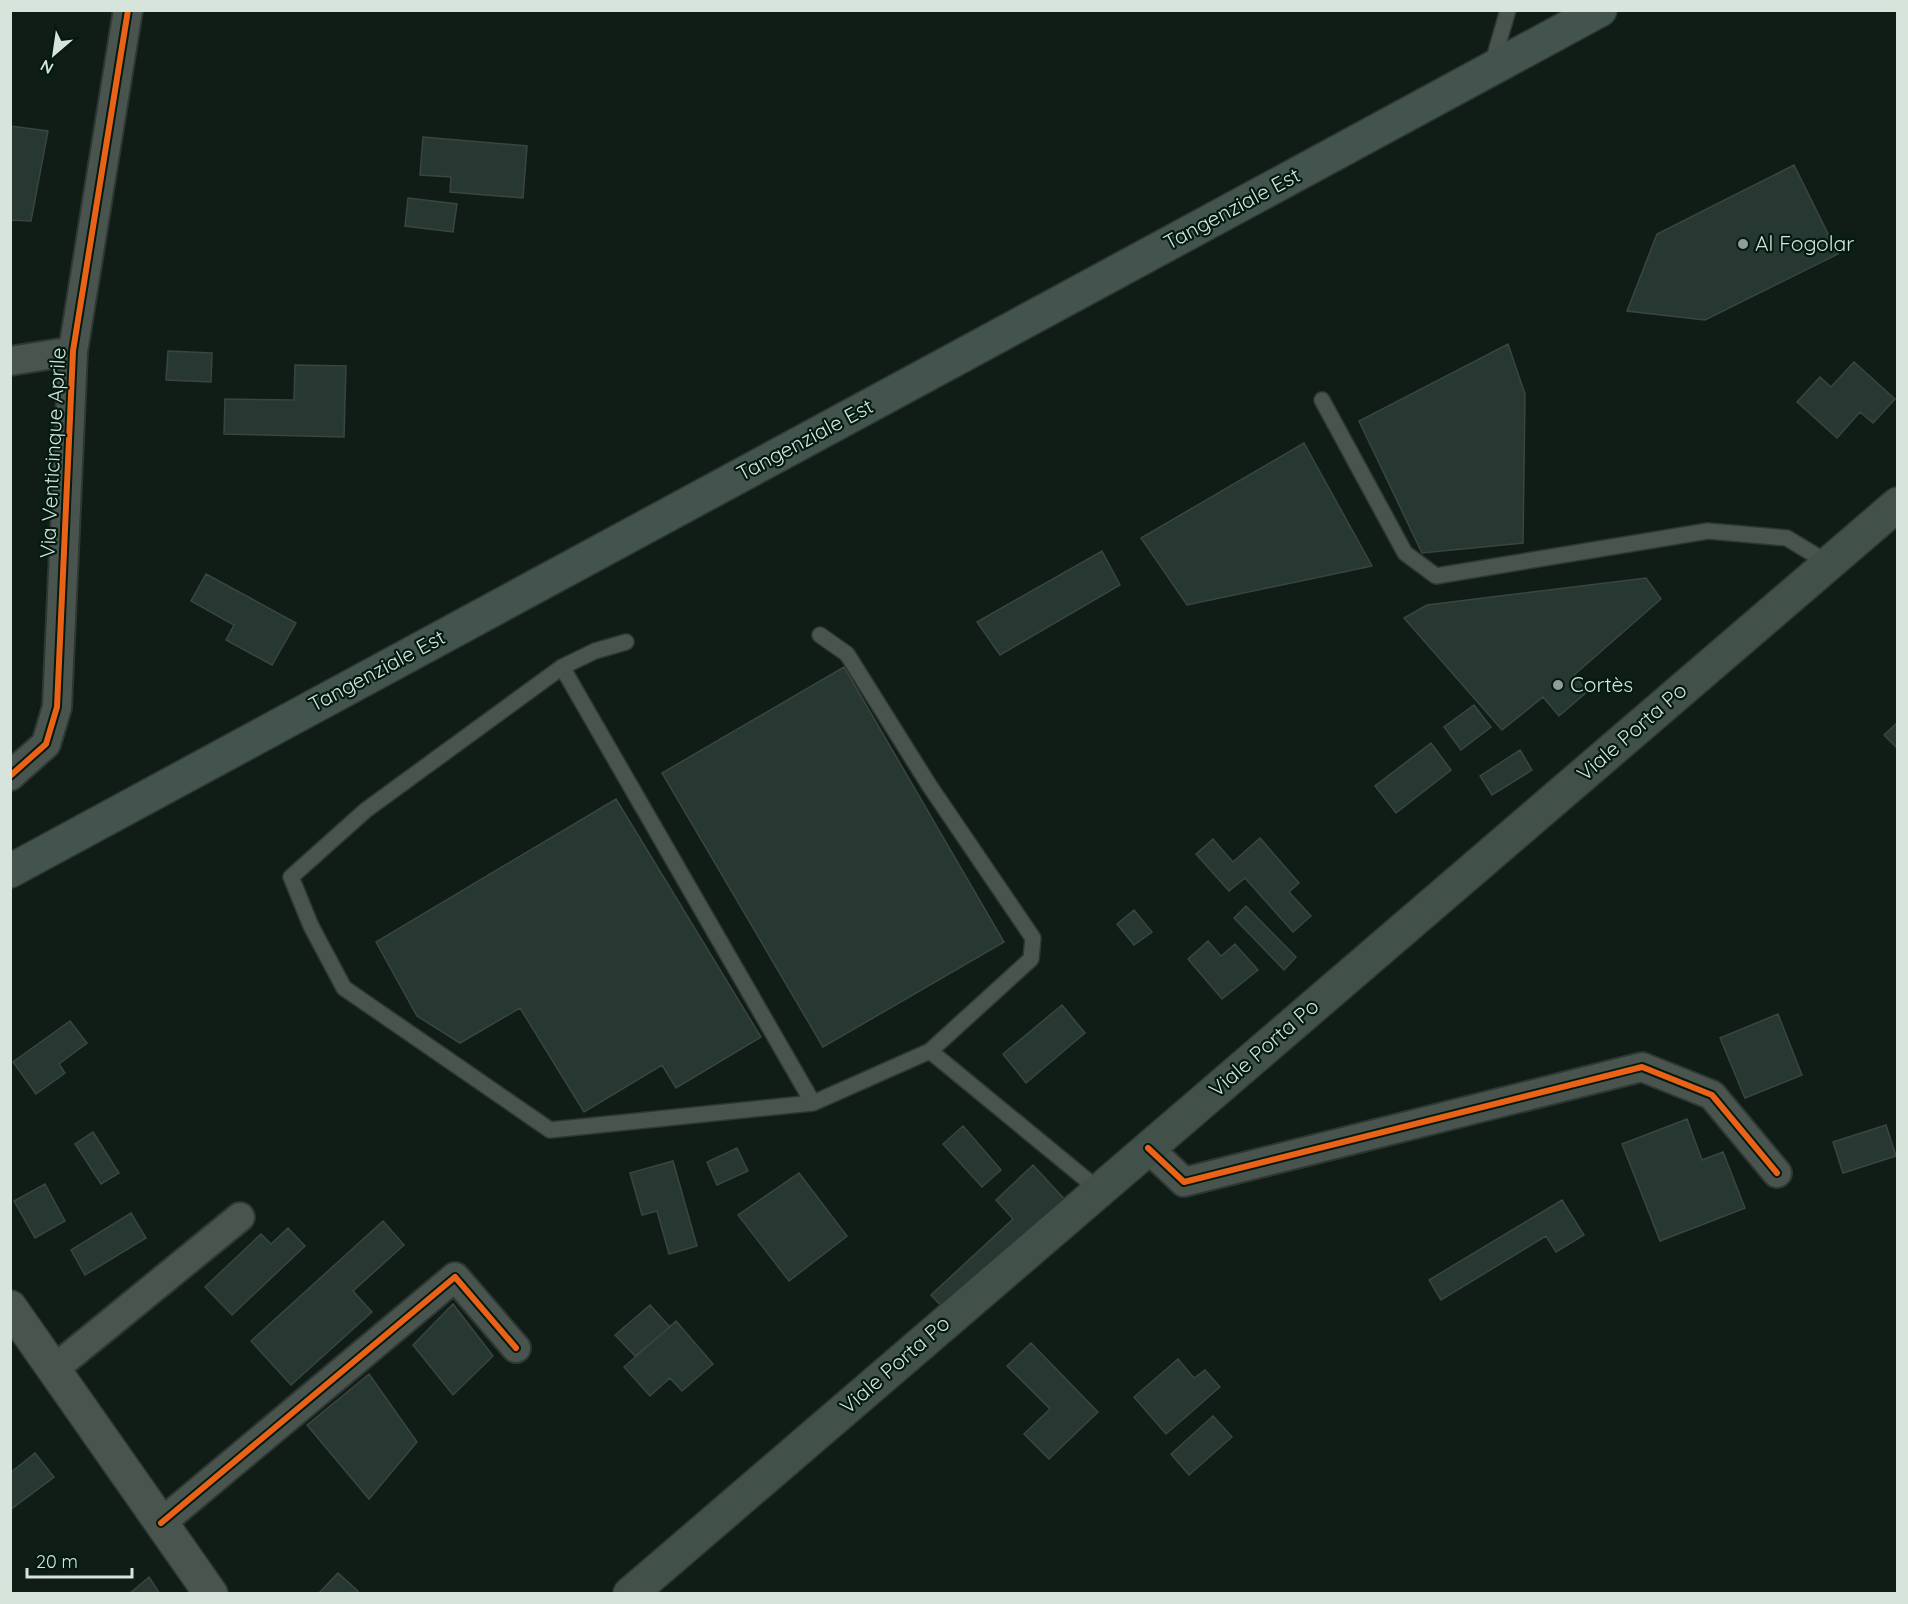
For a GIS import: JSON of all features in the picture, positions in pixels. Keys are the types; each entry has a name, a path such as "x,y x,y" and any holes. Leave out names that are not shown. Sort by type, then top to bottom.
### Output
{"main road":[{"name":"Tangenziale Est","path":"10,871 1600,10"},
{"name":"Viale Porta Po","path":"630,1593 1898,504"}],"street":[{"name":"Via Venticinque Aprile","path":"10,776 46,744 57,707 73,351 128,10"},
{"name":"Via Venticinque Aprile","path":"10,361 73,351"},
{"path":"1148,1148 1184,1182 1642,1067 1712,1095 1777,1173"},
{"path":"54,1369 240,1217"},
{"path":"161,1523 455,1277 516,1348"},
{"path":"10,1307 211,1593"}],"lane":[{"path":"1491,69 1508,10"},
{"path":"1322,400 1405,553 1436,576 1708,531 1787,538 1828,563"},
{"path":"626,642 595,651 562,667 366,810 291,877 310,926 344,988 550,1130 813,1103 930,1051 1031,959 1033,938 929,784 847,654 820,635"},
{"path":"562,667 813,1103"},
{"path":"930,1051 1099,1190"}],"building":[{"path":"10,126 48,131 31,221 10,220"},
{"path":"423,137 527,146 523,198 450,192 451,177 420,175"},
{"name":"Al Fogolar","path":"1794,165 1838,254 1705,320 1627,311 1657,234"},
{"path":"408,198 457,204 453,232 405,226"},
{"path":"1508,344 1525,394 1523,543 1422,553 1359,421"},
{"path":"168,351 212,353 211,382 166,380"},
{"path":"1854,362 1895,399 1873,423 1860,412 1837,438 1797,402 1820,377 1831,387"},
{"path":"295,365 346,366 344,437 224,434 225,399 294,400"},
{"path":"1304,443 1372,566 1187,605 1141,538"},
{"path":"1102,551 1120,585 1000,655 977,622"},
{"path":"206,574 296,623 272,665 226,640 234,625 191,601"},
{"path":"1646,578 1661,599 1574,675 1587,692 1559,716 1543,697 1502,730 1404,618 1427,605"},
{"path":"844,667 1004,942 823,1047 662,773"},
{"path":"1474,705 1491,727 1461,750 1444,727"},
{"path":"1898,722 1898,749 1884,735"},
{"path":"1431,743 1451,770 1396,813 1375,786"},
{"path":"1520,750 1532,770 1492,795 1480,776"},
{"path":"616,799 761,1037 676,1088 662,1065 584,1112 520,1008 460,1043 417,1016 376,942"},
{"path":"1260,838 1299,883 1289,892 1311,916 1293,932 1245,878 1229,891 1196,854 1213,839 1233,862"},
{"path":"1246,906 1296,957 1284,970 1234,918"},
{"path":"1134,910 1152,932 1134,945 1117,924"},
{"path":"1208,941 1221,956 1235,944 1258,970 1222,999 1188,959"},
{"path":"1062,1005 1085,1033 1026,1083 1003,1054"},
{"path":"1778,1014 1802,1075 1745,1098 1720,1038"},
{"path":"70,1021 87,1043 59,1064 65,1073 36,1094 13,1062"},
{"path":"1687,1119 1702,1160 1723,1152 1745,1208 1660,1241 1622,1144"},
{"path":"1886,1125 1896,1156 1843,1173 1833,1142"},
{"path":"963,1126 1001,1170 982,1187 943,1144"},
{"path":"93,1132 119,1173 101,1184 75,1144"},
{"path":"737,1148 748,1171 717,1185 707,1162"},
{"path":"673,1161 697,1246 669,1254 657,1211 642,1215 630,1173"},
{"path":"1033,1165 1069,1204 950,1315 931,1295 1013,1219 996,1200"},
{"path":"799,1173 847,1236 789,1281 738,1215"},
{"path":"45,1184 65,1221 35,1238 14,1201"},
{"path":"1562,1200 1584,1235 1556,1252 1546,1236 1441,1300 1429,1280"},
{"path":"131,1213 146,1238 85,1275 71,1250"},
{"path":"383,1221 404,1245 353,1291 372,1312 291,1385 251,1341"},
{"path":"288,1228 305,1246 232,1315 205,1287 261,1234 271,1244"},
{"path":"453,1304 493,1356 453,1395 413,1345"},
{"path":"650,1305 670,1327 635,1356 615,1335"},
{"path":"676,1321 713,1364 682,1391 670,1378 650,1396 624,1367"},
{"path":"1031,1343 1098,1412 1049,1459 1024,1434 1050,1409 1007,1366"},
{"path":"1178,1359 1194,1378 1205,1370 1220,1387 1166,1434 1134,1397"},
{"path":"369,1374 417,1442 369,1499 307,1425"},
{"path":"1213,1416 1232,1437 1189,1475 1171,1454"},
{"path":"35,1453 54,1477 10,1510 10,1473"},
{"path":"338,1573 358,1591 355,1594 318,1594"},
{"path":"149,1577 160,1594 129,1594"}],"cycle path":[{"path":"10,776 46,744 57,707 73,351 128,10"},
{"path":"1148,1148 1184,1182 1642,1067 1712,1095 1777,1173"},
{"path":"161,1523 455,1277 516,1348"}],"place":[{"name":"Al Fogolar","path":"1743,244"},
{"name":"Cortès","path":"1558,685"}]}
